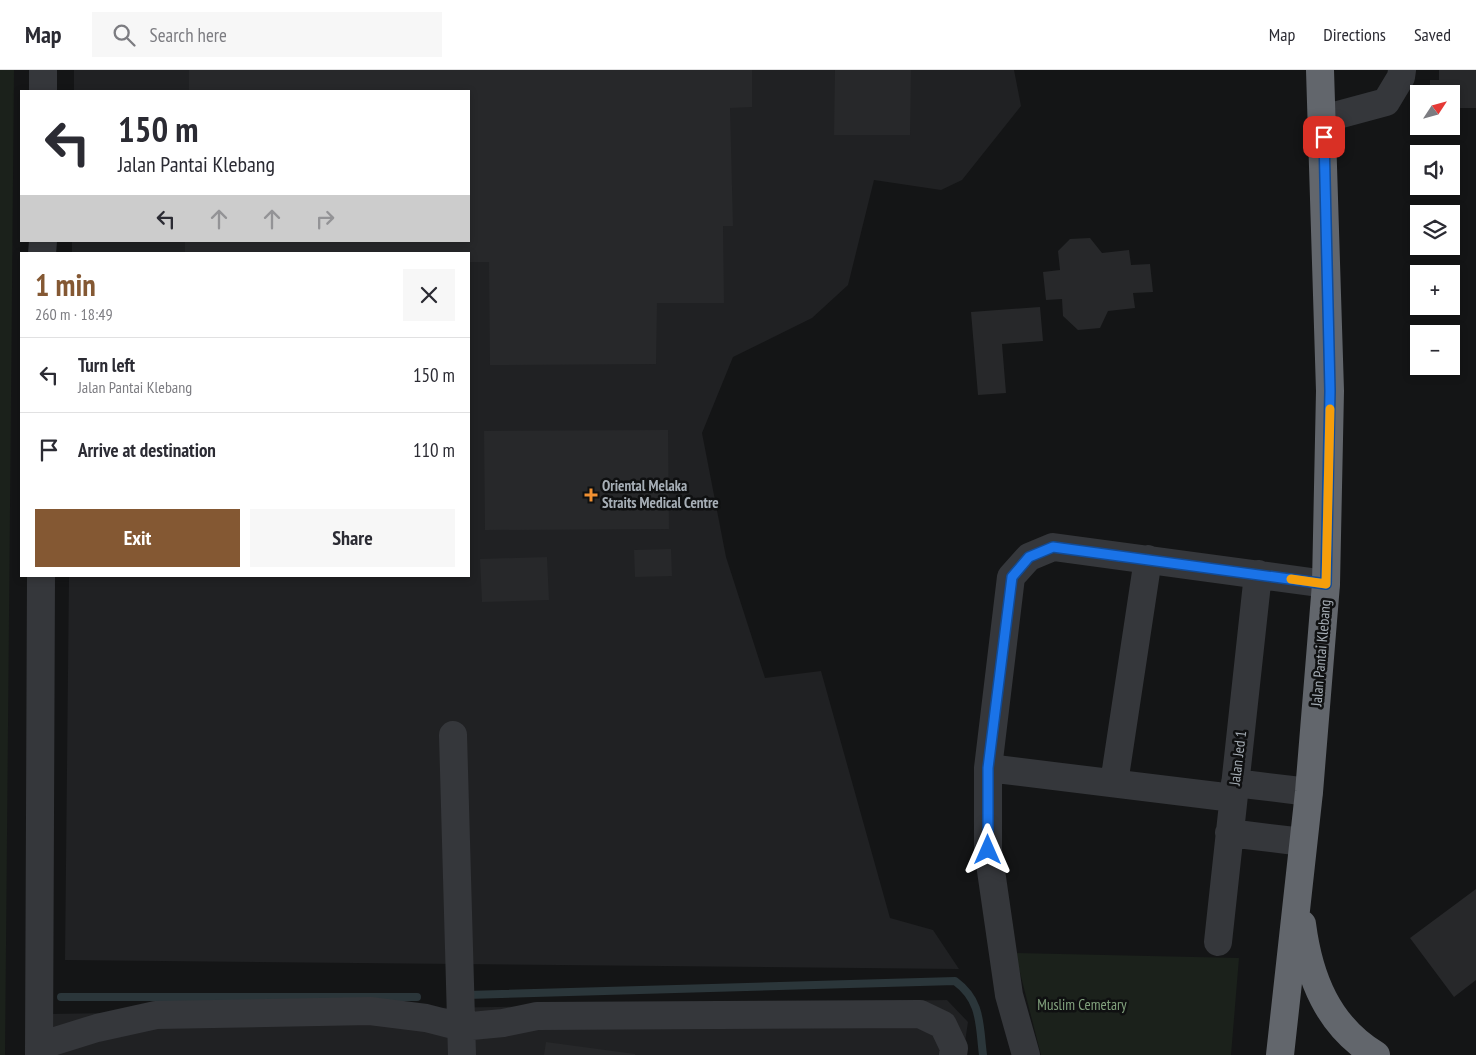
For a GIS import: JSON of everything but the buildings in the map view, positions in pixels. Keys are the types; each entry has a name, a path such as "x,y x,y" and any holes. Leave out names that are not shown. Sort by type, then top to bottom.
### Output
{"highway":[{"name":"Jalan Pantai Klebang","path":"1280,1055 1308,792 1326,584 1330,391 1320,70"},
{"path":"1297,888 1302,928 1311,969 1322,998 1337,1023 1350,1036 1376,1055"}],"street":[{"path":"43,70 43,90"},
{"path":"1323,119 1386,102 1401,77 1402,70"},
{"path":"1026,1055 1009,994 988,850 988,768 1012,577 1029,557 1053,547 1326,584"},
{"path":"1114,783 1148,559"},
{"name":"Jalan Jed 1","path":"1218,942 1258,574"},
{"path":"41,577 39,1051 97,1028 156,1015 370,1011 426,1018 461,1027 503,1023 537,1016 920,1014 942,1025 954,1048 953,1055"},
{"path":"454,735 462,1055"},
{"path":"988,768 1114,783 1308,792"},
{"path":"1229,833 1303,842"}],"shaded area":[{"name":"Oriental Melaka Straits Medical Centre","path":"74,70 1014,70 1021,106 962,180 941,190 874,180 848,285 812,318 733,357 702,433 726,557 765,678 821,671 890,918 933,930 959,969 65,960 69,577 470,577 470,252 72,252 72,242 470,242 470,90 74,90"},
{"path":"947,1000 968,1022 963,1055 48,1055 49,1014"}],"green space":[{"path":"0,70 14,70 5,1055 0,1055"},
{"name":"Muslim Cemetary","path":"1015,953 1239,958 1231,1055 1041,1055"}],"waterway":[{"path":"467,995 955,981 964,989 975,1005 980,1023 983,1055"},
{"path":"61,997 417,997"}],"slow traffic":[{"path":"1291,579 1326,584 1330,409"}],"place":[{"name":"Oriental Melaka Straits Medical Centre","path":"591,495"}],"route":[{"path":"988,850 988,768 1012,577 1029,557 1053,547 1326,584 1330,391 1324,137"}]}
